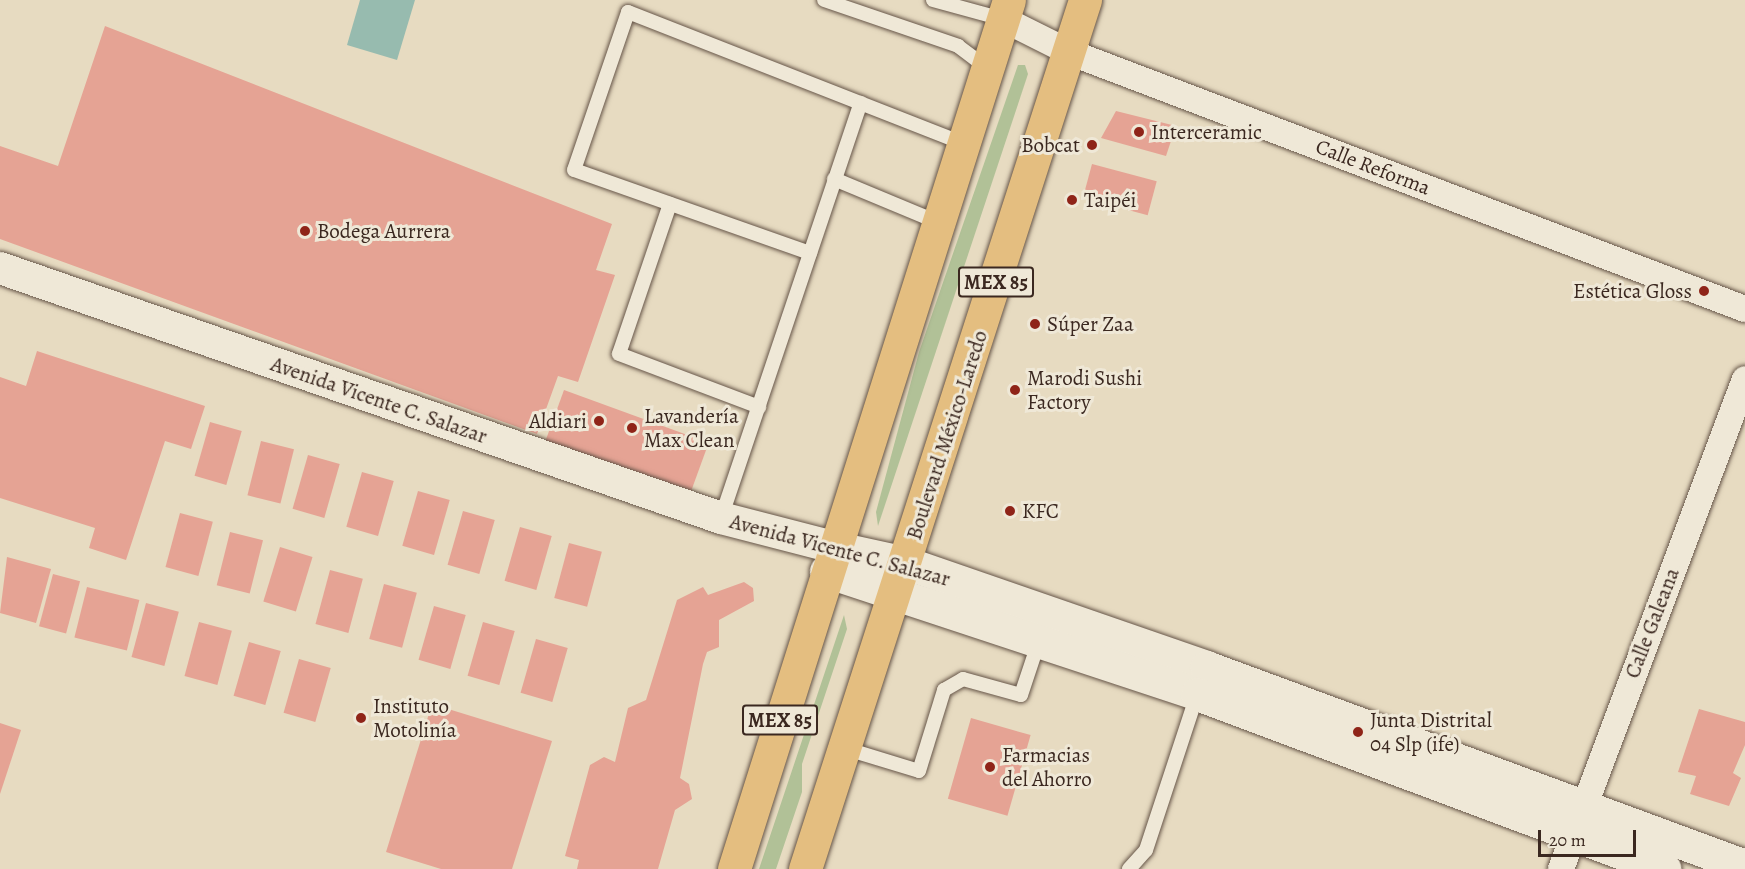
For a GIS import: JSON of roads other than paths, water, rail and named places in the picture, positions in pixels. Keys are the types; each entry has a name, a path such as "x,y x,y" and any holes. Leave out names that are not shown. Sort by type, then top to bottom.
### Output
{"main road":[{"name":"Boulevard México-Laredo","path":"805,869 847,749 1085,0"},
{"name":"MEX 85","path":"734,869 934,221 1006,10"},
{"name":"Avenida Vicente C. Salazar","path":"830,559 900,577 1202,681 1578,820 1745,866"},
{"name":"Avenida Vicente C. Salazar","path":"900,577 1040,639 1202,681"},
{"name":"Avenida Vicente C. Salazar","path":"1578,820 1664,869"}],"street":[{"name":"Calle Reforma","path":"1006,10 1069,52 1745,309"},
{"name":"Avenida Vicente C. Salazar","path":"0,268 721,518 830,559"},
{"name":"Calle Galeana","path":"1561,869 1745,379"}],"lane":[{"path":"824,0 958,46 987,68"},
{"path":"933,0 1006,10"},
{"path":"810,253 574,170 628,12 960,142"},
{"path":"721,518 861,103"},
{"path":"834,179 934,221"},
{"path":"670,204 619,354 759,407"},
{"path":"847,749 919,771 944,690 963,679 1021,695 1040,639"},
{"path":"1129,869 1146,850 1202,681"}],"water":[{"path":"360,0 415,0 397,60 347,45"}],"place":[{"name":"Interceramic","path":"1139,132"},
{"name":"Bobcat","path":"1092,145"},
{"name":"Taipéi","path":"1072,200"},
{"name":"Bodega Aurrera","path":"305,231"},
{"name":"Estética Gloss","path":"1704,291"},
{"name":"Súper Zaa","path":"1035,324"},
{"name":"Marodi Sushi Factory","path":"1015,390"},
{"name":"Aldiari","path":"599,421"},
{"name":"Lavandería Max Clean","path":"632,428"},
{"name":"KFC","path":"1010,511"},
{"name":"Instituto Motolinía","path":"361,718"},
{"name":"Junta Distrital 04 Slp (ife)","path":"1358,732"},
{"name":"Farmacias del Ahorro","path":"990,767"}]}
